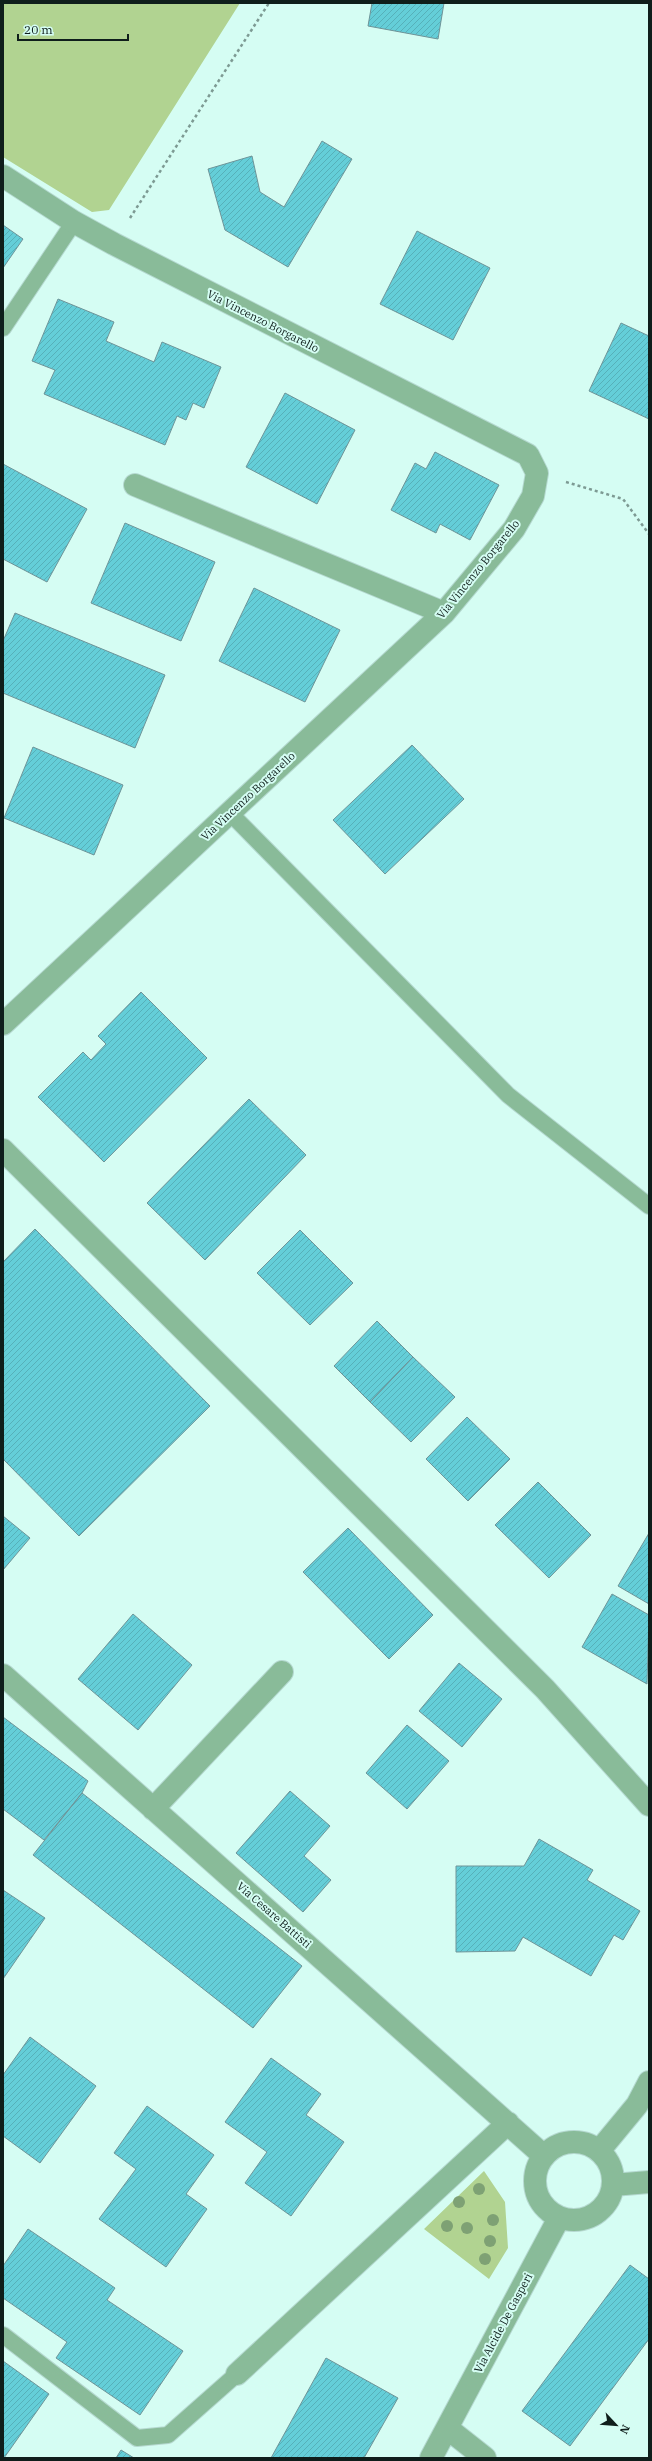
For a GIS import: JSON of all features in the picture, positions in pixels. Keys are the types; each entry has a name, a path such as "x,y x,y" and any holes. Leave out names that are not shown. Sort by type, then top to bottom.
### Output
{"street":[{"name":"Via Vincenzo Borgarello","path":"3,176 74,222 114,244 528,455 537,473 533,496 514,529 444,613 3,1024"},
{"path":"135,485 444,613"},
{"path":"3,1150 546,1689 649,1805"},
{"path":"154,1809 282,1672"},
{"name":"Via Cesare Battisti","path":"3,1675 544,2156"},
{"path":"598,2151 637,2105 649,2082"},
{"path":"238,2374 508,2123"},
{"path":"567,2143 581,2143 598,2151 610,2165 613,2185 607,2202 599,2211 588,2218 576,2220 559,2218 543,2206 537,2194 535,2181 537,2168 544,2156 555,2148 567,2143"},
{"path":"613,2185 649,2182"},
{"name":"Via Alcide De Gasperi","path":"431,2458 559,2218"},
{"path":"447,2428 485,2458"}],"lane":[{"path":"3,328 74,222"},
{"path":"230,813 508,1095 649,1206"},
{"path":"3,2335 137,2438 168,2435 238,2374"}],"path":[{"path":"114,244 268,3"},
{"path":"537,473 623,500 649,534"}],"green space":[{"path":"3,3 240,3 109,210 92,212 3,157"},
{"path":"484,2171 505,2202 508,2248 489,2279 424,2229"}],"building":[{"path":"372,3 444,3 438,39 368,26"},
{"path":"322,141 352,159 288,267 225,230 208,169 252,156 260,192 284,207"},
{"path":"3,225 23,239 3,268"},
{"path":"417,231 490,268 453,340 380,304"},
{"path":"58,299 114,322 106,341 154,362 162,342 221,367 204,408 193,403 186,420 177,416 165,445 44,394 55,370 32,361"},
{"path":"621,323 649,336 649,419 589,391"},
{"path":"285,393 355,430 317,504 246,467"},
{"path":"435,452 499,485 470,540 440,524 436,533 391,510 415,463 426,469"},
{"path":"3,464 87,509 47,582 3,559"},
{"path":"125,523 215,562 181,641 91,603"},
{"path":"254,588 340,630 305,702 219,661"},
{"path":"15,613 165,675 135,748 3,693 3,641"},
{"path":"412,745 464,799 385,874 333,820"},
{"path":"33,747 123,785 94,855 4,818"},
{"path":"141,992 207,1058 104,1162 38,1097 83,1052 91,1060 106,1044 98,1036"},
{"path":"249,1099 306,1155 205,1260 147,1203"},
{"path":"35,1229 210,1406 79,1536 3,1459 3,1262"},
{"path":"300,1230 353,1283 310,1325 257,1273"},
{"path":"377,1321 413,1357 370,1402 334,1366"},
{"path":"413,1357 455,1397 411,1442 370,1402"},
{"path":"467,1417 510,1459 468,1501 426,1459"},
{"path":"538,1482 591,1535 549,1578 495,1525"},
{"path":"3,1516 30,1538 3,1570"},
{"path":"348,1528 433,1615 389,1659 303,1572"},
{"path":"649,1533 649,1604 618,1586"},
{"path":"612,1594 649,1615 647,1684 582,1647"},
{"path":"133,1614 192,1665 138,1730 78,1679"},
{"path":"459,1663 502,1699 462,1747 419,1711"},
{"path":"3,1717 88,1781 82,1793 44,1840 3,1809"},
{"path":"407,1725 449,1761 407,1809 366,1773"},
{"path":"290,1791 330,1826 304,1856 331,1880 303,1912 236,1853"},
{"path":"82,1793 302,1966 253,2028 33,1855"},
{"path":"539,1839 593,1870 587,1880 640,1911 623,1940 614,1935 591,1976 523,1937 515,1951 456,1952 456,1866 524,1866"},
{"path":"3,1890 45,1918 3,1979"},
{"path":"30,2037 96,2086 40,2163 3,2136 3,2075"},
{"path":"271,2058 321,2094 306,2115 344,2142 291,2216 245,2183 267,2152 225,2122"},
{"path":"147,2106 214,2155 186,2194 207,2209 166,2267 99,2219 136,2169 114,2153"},
{"path":"28,2229 115,2288 107,2300 183,2351 140,2415 56,2358 67,2342 3,2298 3,2266"},
{"path":"630,2265 649,2279 649,2339 570,2446 522,2411"},
{"path":"326,2358 398,2398 364,2458 271,2458"},
{"path":"3,2361 49,2394 4,2458 3,2458"},
{"path":"121,2450 134,2458 116,2458"}]}
